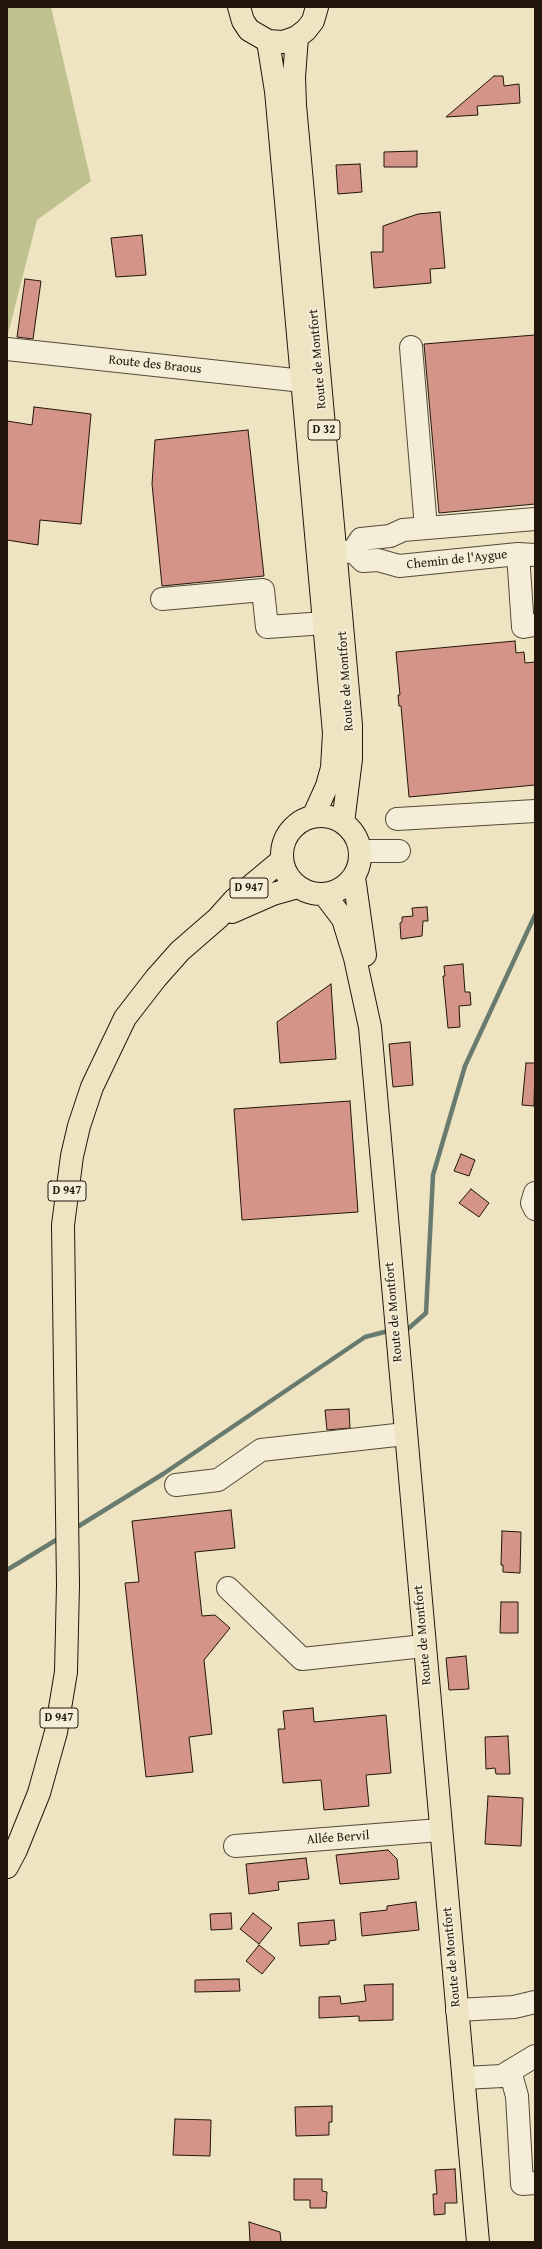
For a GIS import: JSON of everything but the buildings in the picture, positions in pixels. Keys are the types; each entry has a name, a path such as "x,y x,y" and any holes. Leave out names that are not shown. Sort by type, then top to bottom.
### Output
{"main road":[{"path":"239,7 243,21 249,30 258,37 268,41 283,42 297,37 313,21 317,7"},
{"name":"Route de Montfort","path":"297,37 294,77 295,105 344,552 350,759 343,823"},
{"name":"Route de Montfort","path":"268,41 276,90 334,733 332,768 313,817"},
{"path":"323,816 343,823 357,840 360,851 358,869 354,877 341,889 324,894 315,894 298,887 290,880 282,860 285,841 289,833 304,820 313,817 323,816"},
{"name":"D 947","path":"7,1867 16,1850 39,1793 62,1702 66,1672 68,1559 63,1225 72,1156 79,1126 92,1087 126,1018 156,978 180,951 218,918 234,900 282,860"},
{"name":"Route de Montfort","path":"354,877 371,993 370,1027 394,1316 478,2242"},
{"name":"D 947","path":"218,918 251,903 298,887"},
{"name":"Route de Montfort","path":"324,894 343,919 355,958 370,1027"}],"street":[{"path":"411,347 426,528"},
{"name":"Route des Braous","path":"7,349 303,381"},
{"path":"344,552 361,539 390,536 402,530 535,519"},
{"name":"Chemin de l'Aygue","path":"344,552 363,561 378,560 399,566 527,555"},
{"path":"527,555 529,626"},
{"path":"162,599 264,590 267,627 325,623"},
{"path":"397,819 535,811"},
{"path":"360,851 399,851"},
{"path":"176,1485 218,1480 261,1450 405,1434"},
{"path":"228,1588 302,1658 424,1646"},
{"name":"Allée Bervil","path":"235,1846 440,1830"},
{"path":"457,2010 514,2007 535,2002"},
{"path":"514,2007 535,2012"},
{"path":"464,2078 502,2076 535,2056"},
{"path":"510,2071 517,2096 522,2184 535,2183"}],"green space":[{"path":"7,7 51,7 91,181 37,220 7,338"}],"waterway":[{"path":"403,1329 409,1328 426,1313 433,1175 465,1066 535,915"},
{"path":"74,1529 163,1474 365,1337 392,1330"},
{"path":"7,1570 61,1537"}]}
